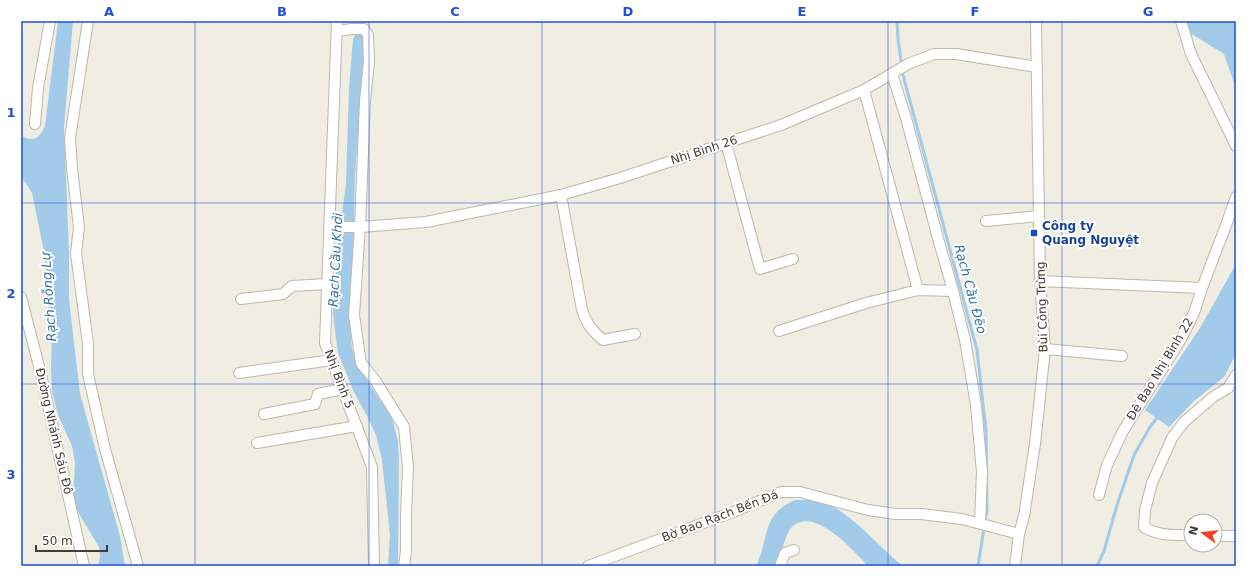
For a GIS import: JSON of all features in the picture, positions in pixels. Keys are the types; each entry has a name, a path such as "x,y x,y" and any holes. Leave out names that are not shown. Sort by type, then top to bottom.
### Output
{"street":[{"path":"35,124 38,88 50,21"},
{"path":"88,21 70,138 79,227 76,253 88,344 88,374 105,449 138,566"},
{"name":"Bùi Công Trừng","path":"1015,566 1019,534 1024,516 1035,444 1045,349 1040,281 1036,21"},
{"path":"1181,21 1191,54 1236,146"},
{"path":"337,26 352,29 364,29 368,35 369,62 365,101 354,315 360,363 375,380 404,427 408,468 406,551 404,566"},
{"name":"Nhị Bình 5","path":"337,26 333,227 327,284 325,343 372,467 374,566"},
{"name":"Nhị Bình 26","path":"333,227 358,227 426,222 561,195 620,178 781,126 864,90 908,64 934,54 944,53 1037,67"},
{"path":"894,72 938,242 966,340 976,405 982,472 982,524"},
{"path":"864,90 918,290"},
{"path":"726,143 760,269 793,259"},
{"path":"561,195 582,310 587,324 593,332 603,340 635,334"},
{"name":"Đê Bao Nhị Bình 22","path":"1099,495 1107,465 1123,431 1181,340 1194,313 1236,197"},
{"path":"986,221 1039,216"},
{"path":"1040,281 1202,288"},
{"path":"240,299 283,294 292,286 327,284"},
{"path":"779,331 866,303 918,290 953,291"},
{"name":"Đường Nhánh Sáu Đô","path":"21,298 40,370 84,566"},
{"path":"1045,349 1122,356"},
{"path":"238,373 332,360"},
{"path":"1183,535 1151,532 1144,527 1145,510 1152,483 1172,438 1184,422 1213,397 1228,388 1236,375"},
{"path":"264,414 315,404 318,394 342,389"},
{"path":"257,443 357,426"},
{"name":"Bờ Bao Rạch Bến Đá","path":"588,566 733,512 780,492 800,492 868,510 896,514 921,514 948,518 982,524 1019,534"},
{"path":"1223,536 1236,536"},
{"path":"780,566 785,553 794,550"}],"water":[{"name":"Rạch Rỗng Lự","path":"58,21 73,21 64,128 69,253 69,299 80,394 120,536 125,566 98,566 100,557 99,547 78,512 73,498 75,463 72,446 58,415 52,392 52,325 46,296 45,256 32,193 21,176 21,136 29,139 36,138 41,134 45,126"},
{"path":"1187,21 1236,21 1236,89 1224,54 1190,33"},
{"path":"356,33 366,35 355,173 350,321 352,349 357,365 392,418 398,441 398,566 388,566 390,535 382,460 376,435 354,392 338,353 333,313 338,245 346,183 349,88 353,39"},
{"path":"1236,264 1236,353 1225,376 1193,402 1169,427 1145,410 1200,328"},
{"path":"795,500 820,501 842,512 903,566 868,566 853,550 832,532 810,522 800,522 789,531 778,566 756,566 771,520 784,506"}],"waterway":[{"name":"Rạch Cầu Đẽo","path":"897,21 903,75 977,350 986,431 987,509 978,566"},
{"path":"1097,566 1104,551 1117,505 1134,455 1150,427 1159,415"}],"place":[{"name":"Công ty Quang Nguyệt","path":"1034,233"}],"water label":[{"name":"Rạch Cầu Khởi","path":"335,260"}]}
